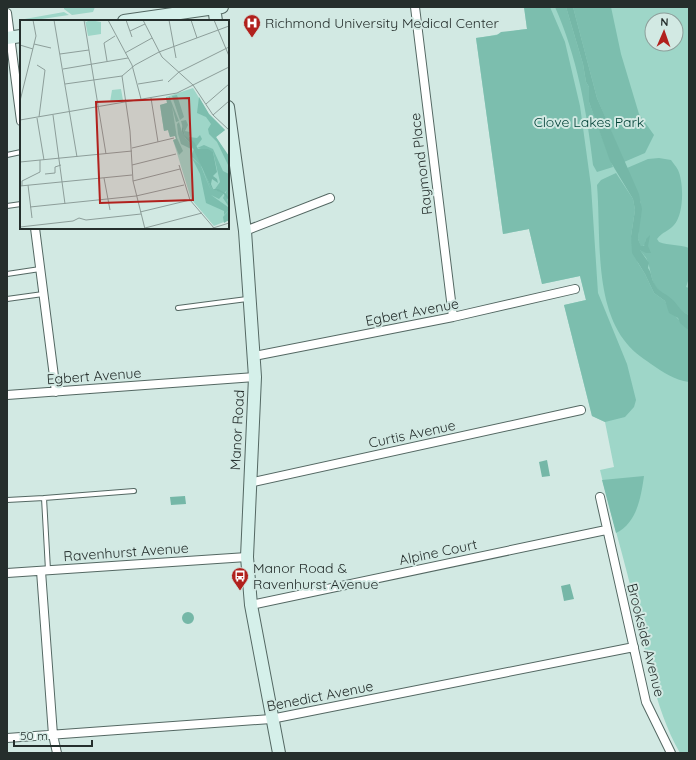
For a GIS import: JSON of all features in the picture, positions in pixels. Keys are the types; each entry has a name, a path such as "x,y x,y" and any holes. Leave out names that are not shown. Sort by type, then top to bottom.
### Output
{"street":[{"path":"131,20 217,7 216,20"},
{"name":"Raymond Place","path":"415,7 453,317"},
{"path":"7,13 13,37 20,110"},
{"name":"Manor Road","path":"229,121 231,150 245,231 255,378 249,483 247,557 251,605 271,719 279,753"},
{"path":"245,231 330,198"},
{"path":"35,229 56,392"},
{"name":"Egbert Avenue","path":"254,356 453,317 575,289"},
{"name":"Egbert Avenue","path":"7,395 255,378"},
{"name":"Curtis Avenue","path":"249,483 581,410"},
{"name":"Brookside Avenue","path":"600,497 606,530 646,702 671,753"},
{"name":"Alpine Court","path":"251,605 606,530"},
{"name":"Ravenhurst Avenue","path":"7,573 247,557"},
{"path":"45,570 53,735 57,753"},
{"name":"Benedict Avenue","path":"7,738 271,719 634,647"}],"lane":[{"path":"7,155 20,152"},
{"path":"7,206 20,204"},
{"path":"7,274 40,269"},
{"path":"7,299 43,294"},
{"path":"178,308 250,299"},
{"path":"7,500 134,491"},
{"path":"44,498 45,570"}],"green space":[{"path":"64,7 95,7 93,12 72,15 64,9"},
{"name":"Clove Lakes Park","path":"524,7 689,7 689,753 680,753 663,716 657,697 600,470 614,467 605,422 592,416 564,305 586,300 580,276 542,284 529,229 503,234 476,38 527,29"},
{"path":"524,7 550,7 565,42 580,106 591,186 598,293 627,364 636,400 634,407 625,417 605,422 592,416 564,305 586,300 580,276 542,284 529,229 503,234 476,38 497,35 501,32 527,29"},
{"path":"555,7 566,7 583,64 586,82 589,87 589,102 613,167 597,172 593,165 588,125 580,84 563,26"},
{"path":"573,7 611,7 621,54 639,114 654,135 645,153 624,162 597,98"},
{"path":"64,12 69,15 35,20 19,20"},
{"path":"659,158 671,160 680,176 682,198 680,214 674,225 657,239 659,242 689,248 689,278 686,287 689,288 689,315 665,297 657,288 654,284 649,265 640,250 648,246 648,239 646,239 645,245 641,247 638,239 641,203 627,168 648,159"},
{"path":"616,173 633,199 635,210 631,236 638,263 654,293 665,301 668,308 689,331 689,382 674,378 664,373 647,361 627,344 614,324 603,286 599,245 597,185 601,180"},
{"path":"644,476 637,509 629,523 616,533 602,480"}],"shaded area":[{"path":"566,7 573,7 597,98 639,194 642,209 638,239 641,246 644,246 646,239 650,235 648,246 651,253 646,253 640,250 649,263 648,268 656,286 689,315 689,331 680,323 678,318 669,313 665,301 654,293 645,274 632,253 631,236 635,210 633,199 610,161 589,102 589,87 586,82 583,64"},
{"path":"547,460 550,476 542,477 539,462"},
{"path":"185,496 186,504 171,505 170,497"},
{"path":"570,584 574,599 564,601 561,586"},
{"path":"190,612 193,613 193,623 186,624 183,623 182,616 183,613"}],"place":[{"name":"Richmond University Medical Center","path":"252,38"},
{"name":"Manor Road & Ravenhurst Avenue","path":"240,591"}]}
